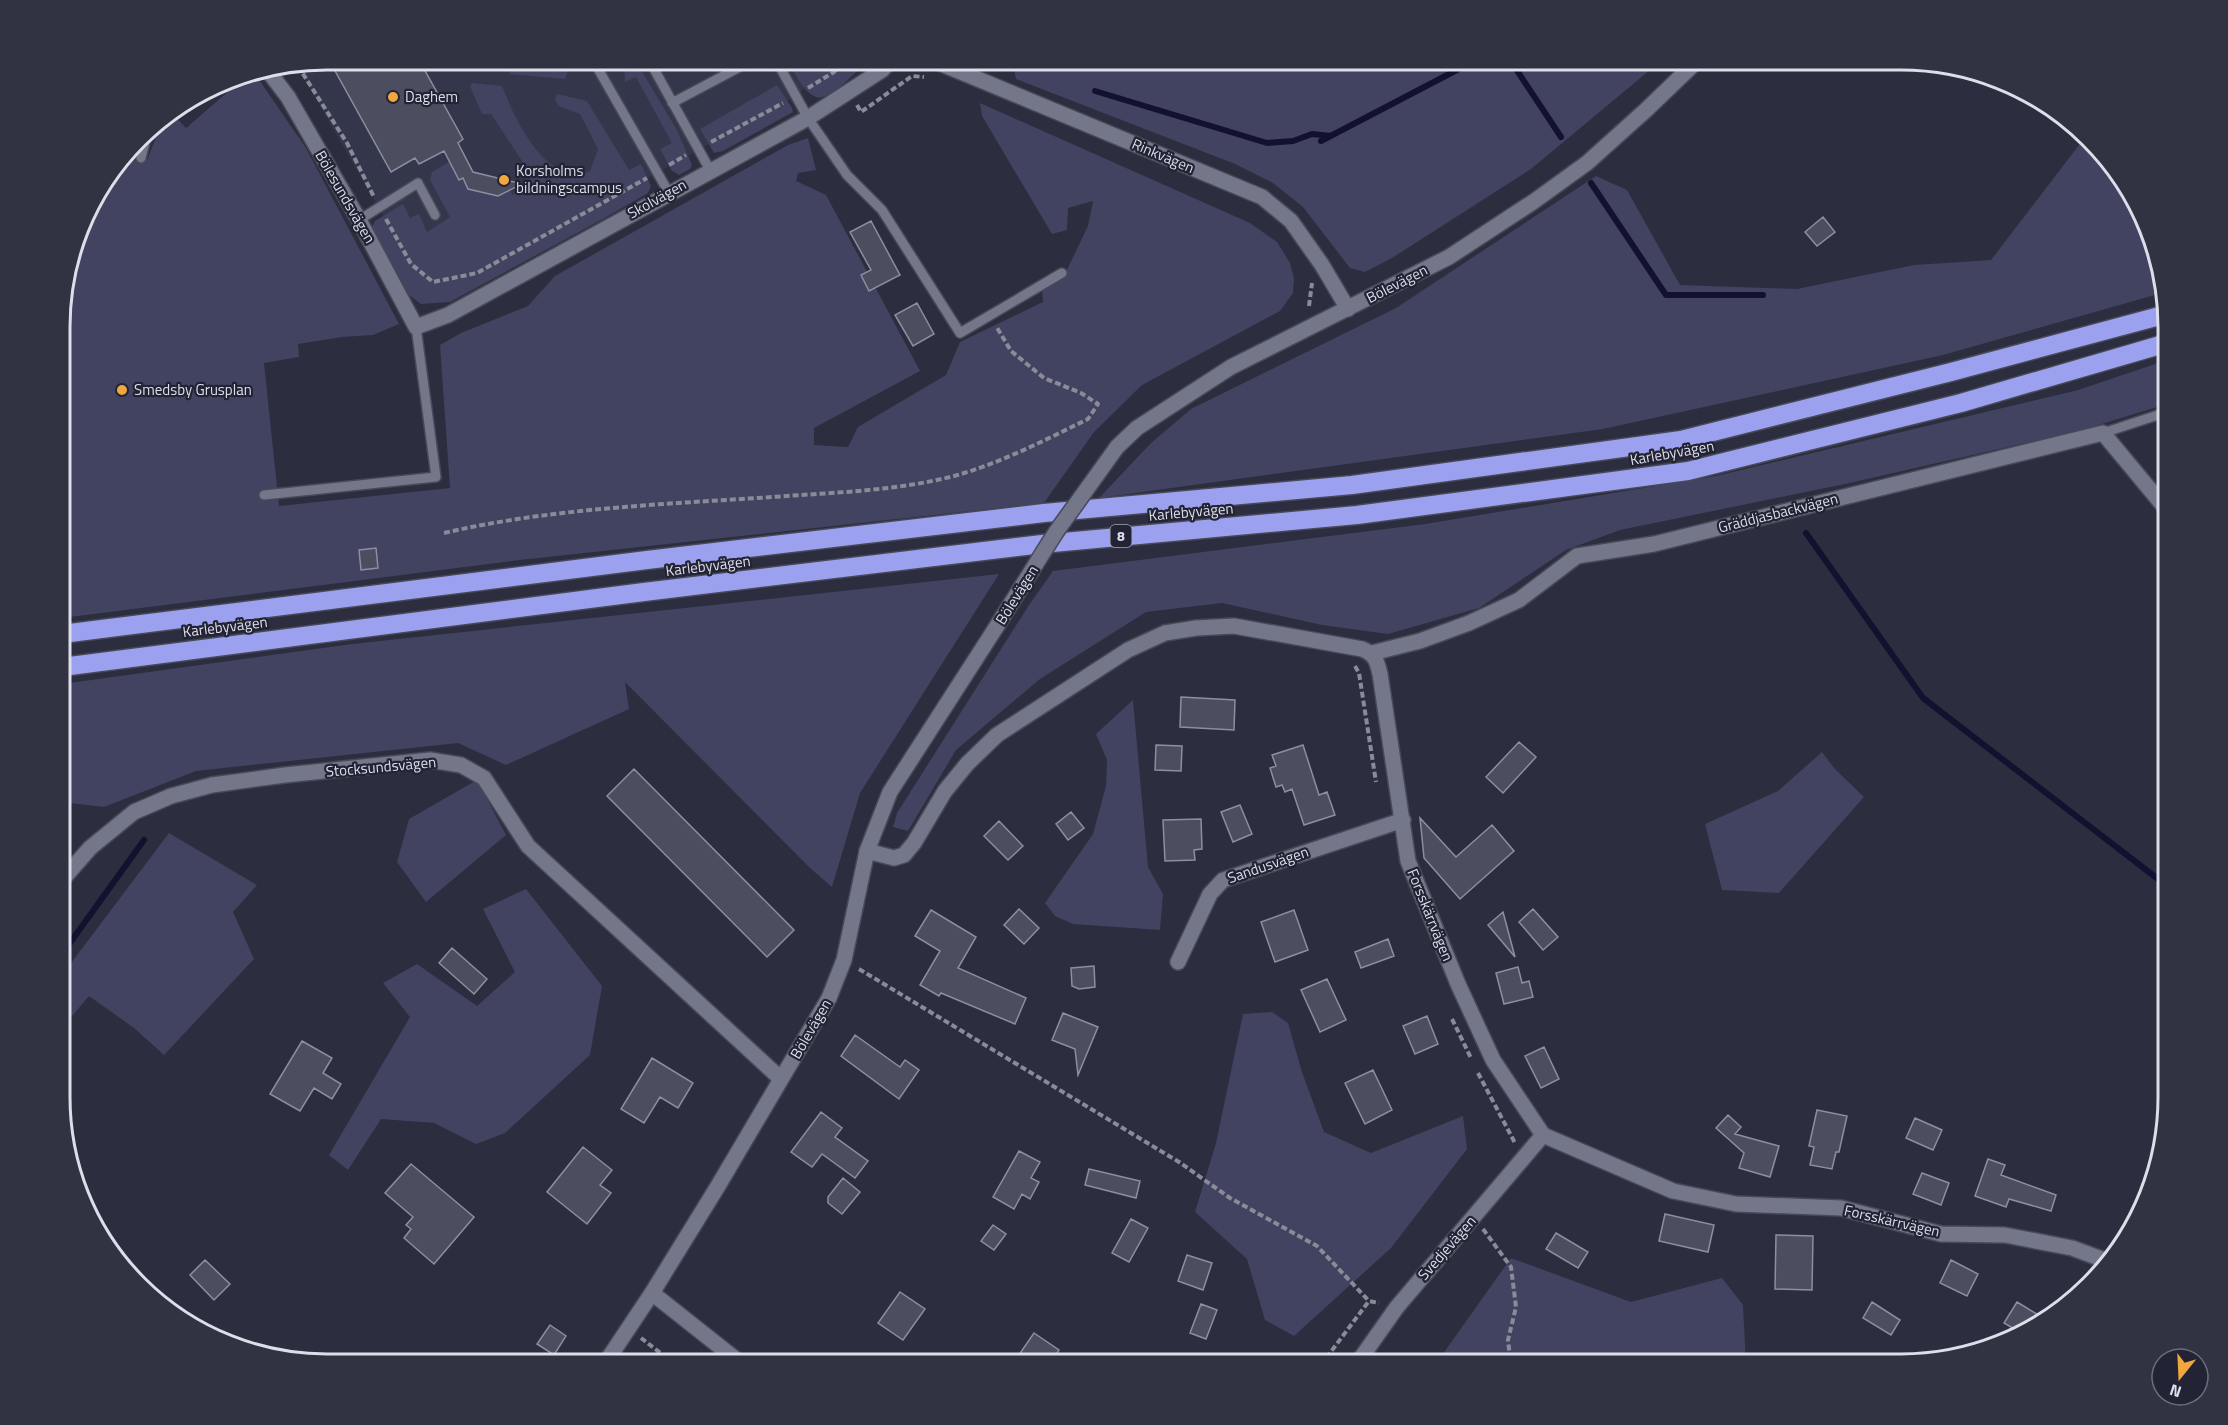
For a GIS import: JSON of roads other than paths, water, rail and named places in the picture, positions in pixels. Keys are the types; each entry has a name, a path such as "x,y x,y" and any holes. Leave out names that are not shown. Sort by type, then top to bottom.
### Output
{"highway":[{"name":"Karlebyvägen","path":"70,633 623,562 997,518 1352,485 1681,440 1952,372 2157,317"},
{"name":"Karlebyvägen","path":"70,666 1030,545 1357,515 1688,471 1961,403 2158,347"}],"street":[{"name":"Skolvägen","path":"416,327 448,315 808,118 882,70"},
{"name":"Rinkvägen","path":"956,70 1262,197 1291,220 1323,265 1348,309"},
{"name":"Bölevägen","path":"611,1354 652,1293 829,998 844,960 867,851 890,792 1056,532 1117,447 1146,422 1231,367 1449,257 1533,202 1587,163 1688,70"},
{"name":"Bölesundsvägen","path":"272,76 288,97 359,220 416,327"},
{"path":"2103,433 2158,498"},
{"name":"Gräddjasbackvägen","path":"1372,653 1420,641 1469,623 1519,600 1577,556 1654,544 2103,433"},
{"path":"867,851 894,858 904,855 914,843 945,791 967,764 997,735 1128,650 1166,633 1196,628 1234,626 1362,649 1372,653"},
{"name":"Forsskärrvägen","path":"1372,653 1378,661 1408,861 1492,1060 1543,1135 1673,1191 1736,1204 1840,1208 1941,1234 2005,1235 2072,1248 2100,1259"},
{"name":"Stocksundsvägen","path":"70,871 90,848 134,812 171,796 212,785 430,760 461,765 484,778 528,846 781,1079"},
{"name":"Sandusvägen","path":"1178,962 1210,894 1222,880 1403,820"},
{"name":"Svedjevägen","path":"1364,1354 1397,1307 1543,1135"},
{"path":"652,1293 729,1354"}],"lane":[{"path":"599,70 669,193"},
{"path":"654,70 710,170"},
{"path":"672,103 734,70"},
{"path":"782,70 808,118 847,175 882,210 960,333 1062,273"},
{"path":"141,158 143,149"},
{"path":"359,220 418,183 435,215"},
{"path":"264,495 436,477 416,327"},
{"path":"2103,433 2158,415"}],"waterway":[{"path":"1321,141 1457,70"},
{"path":"1517,70 1561,137"},
{"path":"1095,91 1267,143 1293,141 1312,134 1331,136"},
{"path":"1591,183 1666,295 1763,295"},
{"path":"1806,533 1923,698 2158,879"},
{"path":"70,943 144,840"}],"place":[{"name":"Daghem","path":"393,97"},
{"name":"Korsholms bildningscampus","path":"504,180"},
{"name":"Smedsby Grusplan","path":"122,390"}]}
